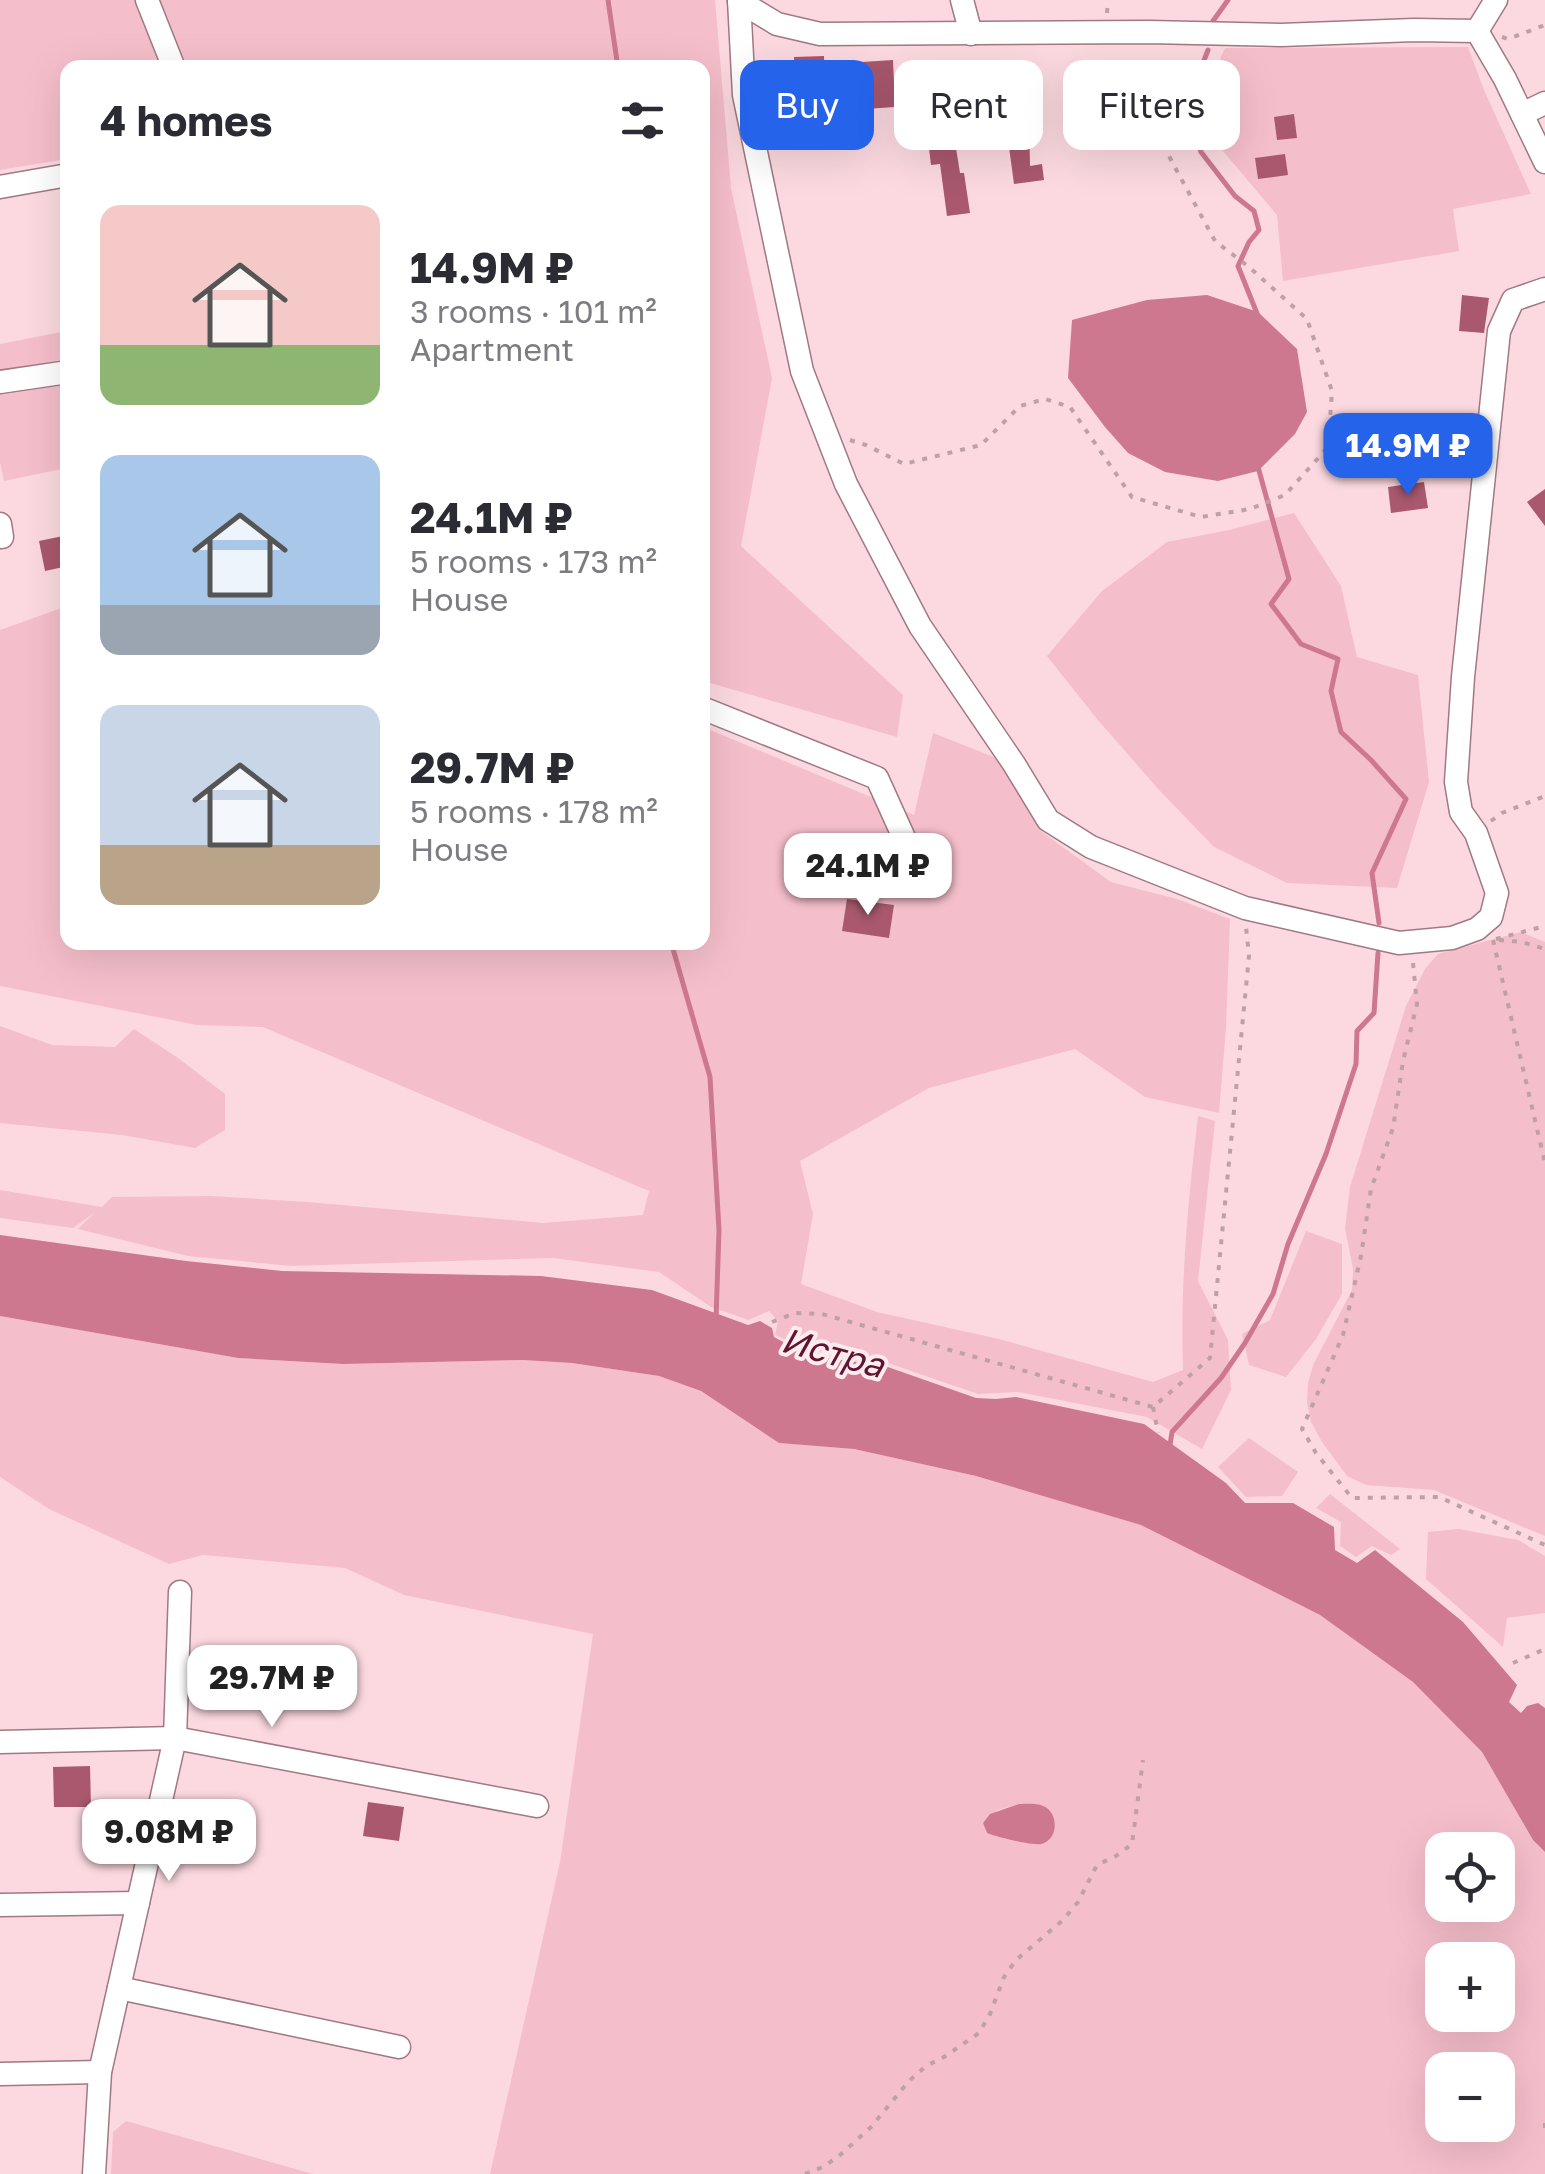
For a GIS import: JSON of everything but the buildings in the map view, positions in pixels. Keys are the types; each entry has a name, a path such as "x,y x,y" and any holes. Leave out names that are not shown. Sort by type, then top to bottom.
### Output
{"street":[{"path":"147,0 171,60"},
{"path":"739,0 778,24 820,34 1281,35 1477,31"},
{"path":"739,0 744,95 802,371 846,484 920,626 1048,820 1091,848 1245,908 1399,943 1486,934 1496,894 1476,833 1461,812 1456,782 1462,677 1499,331 1513,300 1545,289"},
{"path":"962,0 971,34"},
{"path":"1477,31 1496,0"},
{"path":"1477,31 1545,162"},
{"path":"1522,114 1545,102"},
{"path":"0,187 60,176"},
{"path":"0,382 60,373"},
{"path":"710,711 877,778 905,840"},
{"path":"94,2174 100,2072 175,1738 180,1592"},
{"path":"0,1742 175,1738 537,1806"},
{"path":"0,1906 138,1903"},
{"path":"119,1988 399,2047"},
{"path":"0,2074 100,2072"}],"path":[{"path":"1477,31 1508,39 1545,25"},
{"path":"826,432 866,445 904,464 981,445 1020,406 1045,399 1070,406 1132,496 1201,517 1250,509 1285,496 1328,448 1332,391 1307,319 1215,241 1136,86 1126,32"},
{"path":"1476,833 1502,813 1545,796"},
{"path":"1153,1407 1210,1358 1249,956 1245,908"},
{"path":"1486,934 1545,926"},
{"path":"1486,934 1545,949"},
{"path":"1486,934 1545,1163"},
{"path":"1399,943 1413,960 1417,1004 1402,1061 1393,1128 1372,1189 1343,1335 1302,1429 1352,1498 1439,1497 1545,1545"},
{"path":"772,1322 795,1313 822,1314 1153,1407"},
{"path":"1153,1407 1158,1433"},
{"path":"1513,1663 1545,1649"},
{"path":"805,2174 840,2156 926,2066 979,2033 1004,1976 1016,1960 1063,1920 1078,1902 1097,1865 1132,1844 1143,1760"},
{"path":"1545,2123 1545,2133"}],"shaded area":[{"path":"0,0 139,0 163,60 60,60 60,160 0,170"},
{"path":"158,0 715,0 731,188 772,378 741,546 903,695 897,737 710,683 710,60 181,60"},
{"path":"1468,47 1531,194 1453,209 1459,251 1283,281 1277,215 1222,150 1240,150 1240,60 1220,60 1225,48"},
{"path":"1207,295 1258,312 1297,349 1307,412 1295,434 1258,471 1218,481 1165,472 1128,453 1068,378 1072,320 1147,300"},
{"path":"60,332 60,360 0,370 0,344"},
{"path":"60,382 60,469 4,481 0,462 0,392"},
{"path":"1294,513 1341,586 1357,657 1418,675 1429,782 1397,888 1287,883 1214,847 1097,719 1047,656 1102,591 1167,542"},
{"path":"60,609 60,950 710,950 710,730 914,815 933,733 999,759 1042,832 1111,882 1177,899 1230,919 1219,1113 1145,1097 1075,1049 929,1088 800,1161 813,1214 801,1284 877,1312 999,1339 1153,1382 1183,1370 1186,1243 1198,1116 1215,1121 1198,1281 1228,1340 1231,1390 1202,1449 1147,1417 1018,1392 978,1394 879,1360 811,1350 775,1335 778,1321 769,1311 748,1320 711,1307 659,1272 553,1258 291,1266 188,1256 78,1229 94,1213 73,1228 0,1218 0,1190 102,1207 112,1197 211,1196 543,1223 643,1215 649,1191 263,1027 197,1025 0,986 0,630"},
{"path":"1521,932 1545,942 1545,1536 1434,1490 1366,1485 1347,1476 1311,1422 1307,1403 1314,1363 1352,1290 1353,1269 1345,1228 1350,1187 1406,1006 1425,969 1438,954"},
{"path":"0,1026 52,1045 115,1047 134,1029 225,1094 225,1130 195,1148 122,1135 0,1123"},
{"path":"1306,1231 1342,1244 1342,1294 1316,1339 1286,1377 1249,1365 1242,1334 1270,1320"},
{"path":"0,1235 282,1271 541,1276 652,1290 748,1325 760,1321 772,1328 774,1337 807,1355 885,1366 976,1398 1016,1397 1144,1424 1226,1483 1245,1503 1293,1503 1334,1527 1335,1550 1357,1563 1375,1550 1463,1622 1517,1685 1509,1702 1521,1713 1538,1703 1545,1708 1545,1852 1533,1840 1482,1752 1413,1682 1320,1615 1141,1525 976,1476 854,1449 779,1443 701,1391 659,1376 523,1360 343,1364 238,1358 0,1316"},
{"path":"0,1316 238,1358 343,1364 523,1360 659,1376 701,1391 779,1443 854,1449 976,1476 1142,1525 1320,1615 1413,1682 1482,1752 1533,1840 1545,1852 1545,2174 490,2174 560,1862 593,1634 404,1595 345,1568 203,1555 169,1564 49,1509 0,1477","holes":["1019,1804 1048,1841 1027,1843 987,1833 983,1823 998,1810"]},
{"path":"1249,1438 1298,1472 1282,1496 1246,1497 1218,1467"},
{"path":"1330,1494 1400,1549 1391,1555 1372,1546 1356,1557 1340,1546 1341,1522 1316,1508"},
{"path":"1459,1529 1518,1540 1545,1556 1545,1613 1507,1618 1503,1647 1426,1579 1428,1532"},
{"path":"1019,1804 1041,1805 1052,1814 1054,1832 1047,1841 1030,1844 987,1833 983,1823 990,1814"},
{"path":"126,2121 313,2174 111,2174 113,2132"}],"waterway":[{"path":"608,0 617,60"},
{"path":"1213,21 1228,0"},
{"path":"1208,50 1193,89 1195,130 1201,152 1235,196 1254,211 1259,230 1238,266 1258,316"},
{"path":"1258,467 1289,579 1271,604 1301,644 1338,659 1331,691 1341,732 1406,799 1372,873 1379,923"},
{"path":"673,950 710,1077 719,1230 716,1319"},
{"path":"1170,1445 1172,1432 1221,1378 1273,1294 1356,1064 1357,1031 1374,1013 1378,953"}],"water label":[{"name":"Истра","path":"833,1352"}]}
